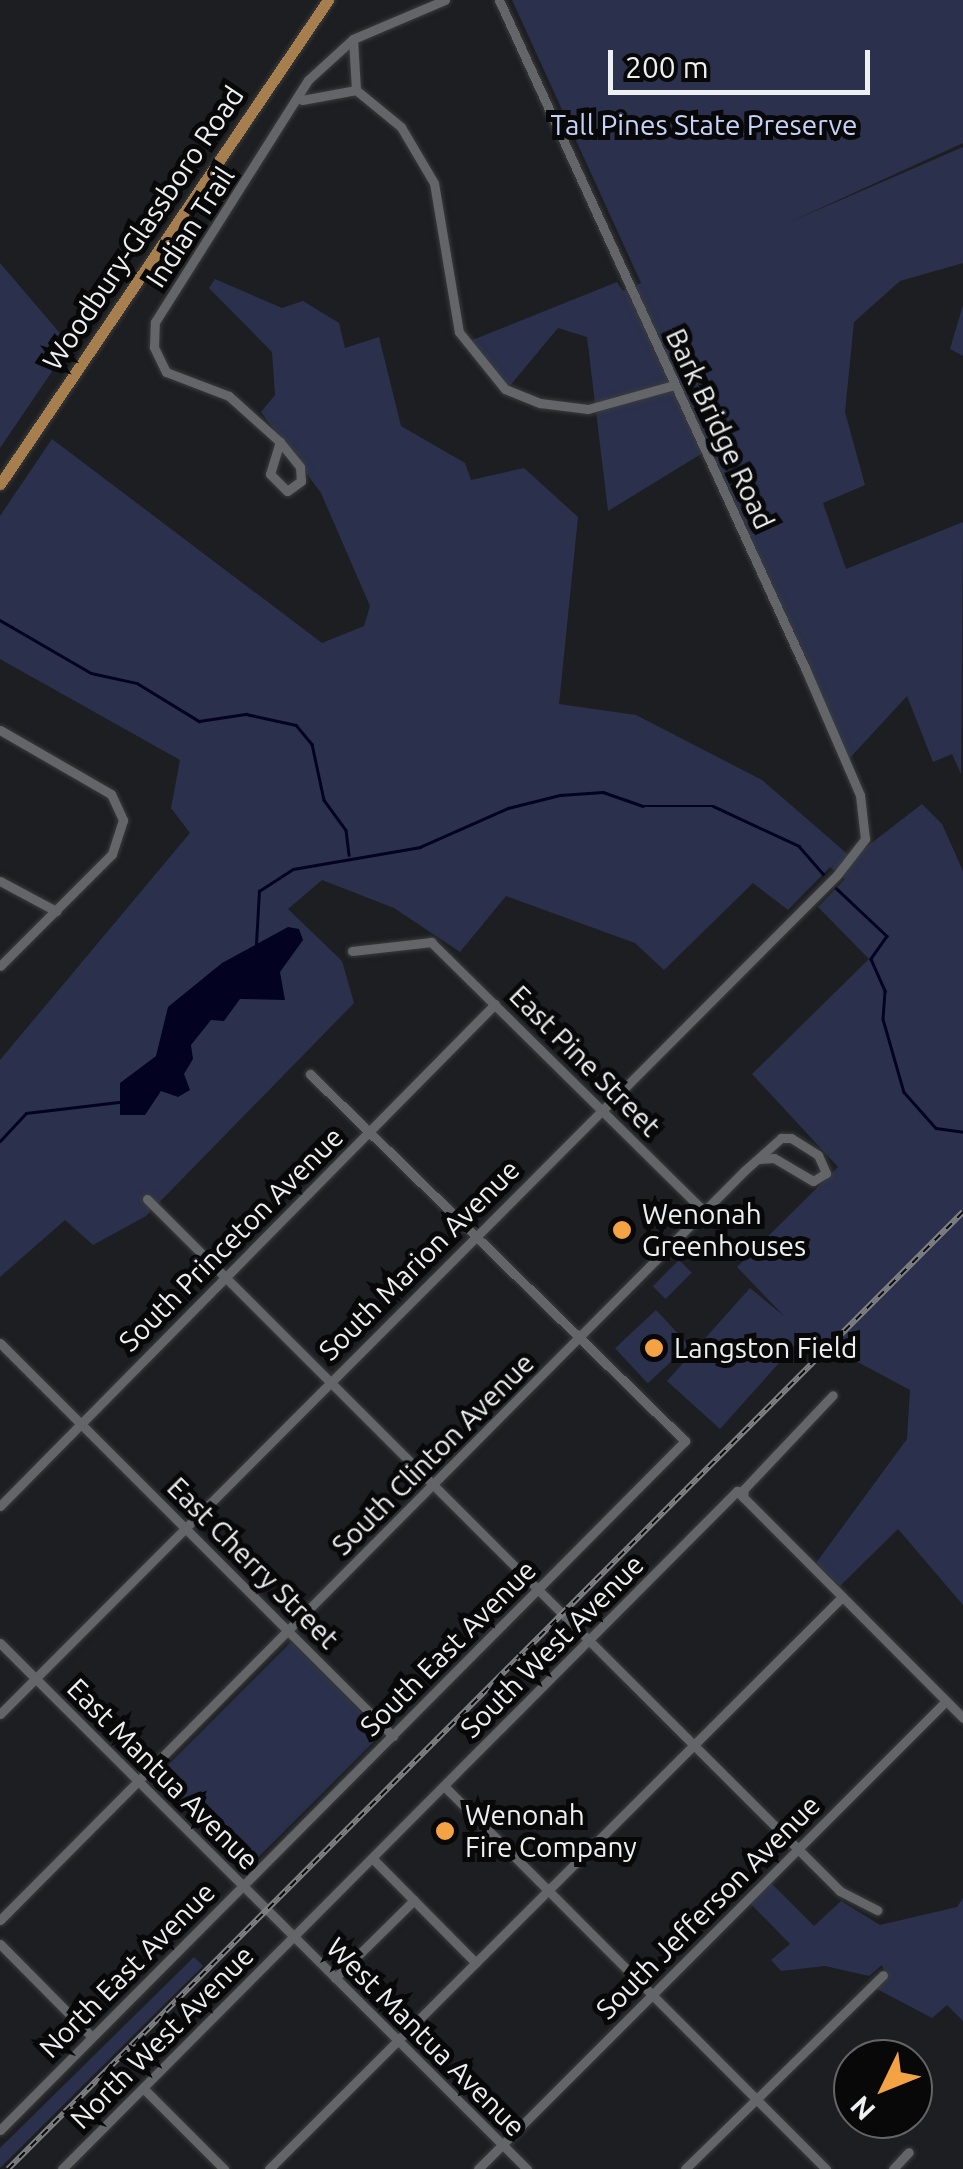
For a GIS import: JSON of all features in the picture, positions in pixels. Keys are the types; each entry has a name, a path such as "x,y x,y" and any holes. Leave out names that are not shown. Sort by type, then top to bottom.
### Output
{"main road":[{"name":"Woodbury-Glassboro Road","path":"0,484 328,0"}],"street":[{"name":"Indian Trail","path":"280,442 229,396 166,372 154,336 155,322 300,100 308,80 353,38 445,0"},
{"name":"Bark Bridge Road","path":"498,0 860,795 865,839 836,875"},
{"path":"353,38 356,90"},
{"path":"300,100 356,90 392,116 431,175 444,218 448,293 459,332 504,389 588,409 674,385"},
{"path":"280,442 297,460 302,481 287,491 270,474 280,442"},
{"path":"0,730 97,784 119,806 121,836 112,854 0,966"},
{"name":"South Marion Avenue","path":"0,1714 836,875"},
{"path":"0,881 56,912"},
{"name":"East Pine Street","path":"352,951 431,942 706,1214"},
{"name":"South Princeton Avenue","path":"0,1506 495,1004"},
{"path":"310,1074 579,1338"},
{"name":"South Clinton Avenue","path":"0,1920 759,1158 791,1138 818,1155 826,1173 813,1180 787,1164 759,1158"},
{"path":"147,1198 798,1848 857,1904 877,1910"},
{"name":"South East Avenue","path":"244,1886 685,1441 579,1338"},
{"name":"East Cherry Street","path":"0,1343 392,1736"},
{"name":"South West Avenue","path":"744,1497 744,1488 834,1395"},
{"name":"South West Avenue","path":"294,1937 736,1490 744,1497"},
{"path":"744,1497 963,1718"},
{"path":"269,2169 842,1597"},
{"name":"East Mantua Avenue","path":"0,1644 294,1937"},
{"name":"South Jefferson Avenue","path":"478,2169 946,1700"},
{"path":"445,1787 826,2169"},
{"path":"373,1859 476,1963"},
{"name":"North East Avenue","path":"0,2130 244,1886"},
{"path":"335,1978 414,1900"},
{"name":"West Mantua Avenue","path":"294,1937 526,2169"},
{"name":"North West Avenue","path":"62,2169 294,1937"},
{"path":"0,1944 91,2036"},
{"path":"685,2169 883,1975"},
{"path":"144,2088 224,2169"},
{"path":"892,2169 909,2152"}],"green space":[{"name":"Tall Pines State Preserve","path":"512,0 963,0 963,143 790,222 963,147 963,263 900,281 854,322 845,412 865,485 823,503 846,569 963,522 961,774 952,754 933,762 907,696 848,760 706,451 608,511 587,337 558,328 508,388 465,343 617,282 623,291 641,283"},
{"path":"0,263 70,345 0,448"},
{"path":"215,279 282,308 303,301 339,323 345,348 379,337 401,426 465,463 471,480 524,468 578,517 559,704 636,715 762,780 852,858 922,804 942,824 963,871 963,1605 898,1529 840,1586 816,1563 907,1439 910,1390 839,1352 815,1349 803,1336 720,1429 667,1381 750,1288 785,1317 737,1267 838,1167 752,1074 869,959 818,907 845,879 830,867 788,910 753,883 664,970 635,943 506,896 460,952 394,908 322,880 288,909 342,961 354,1003 146,1216 93,1245 65,1220 0,1277 0,1060 190,833 171,808 180,760 0,659 0,516 52,439 322,643 364,626 370,606 321,493 261,412 275,395 272,352 209,288"},
{"path":"963,305 963,356 950,349"},
{"path":"679,1260 692,1273 666,1299 653,1286"},
{"name":"Langston Field","path":"656,1310 689,1345 648,1383 615,1348"},
{"path":"291,1642 382,1733 245,1870 154,1779"},
{"path":"769,1881 814,1926 841,1901 880,1925 957,1907 963,1898 963,2021 947,2005 932,2018 877,1989 887,1979 882,1965 869,1976 825,1966 781,1971 771,1960 790,1944 748,1901"},
{"path":"194,1957 203,1966 0,2168 0,2148"}],"shaded area":[{"path":"288,927 299,929 303,940 280,972 285,1000 240,999 224,1021 211,1020 191,1045 193,1059 184,1074 190,1090 178,1097 161,1091 145,1115 120,1115 120,1083 156,1056 168,1007 222,963"}],"waterway":[{"path":"0,620 91,673 137,683 199,721 246,714 296,725 312,744 324,800 346,830 349,855"},
{"path":"256,944 259,891 293,869 420,847 508,808 560,795 603,792 643,806 713,806 799,846 823,874"},
{"path":"836,888 887,936 871,959 885,991 883,1019 904,1092 936,1128 963,1132"},
{"path":"0,1141 26,1113 118,1102"}],"railway":[{"path":"8,2169 963,1212"}],"place":[{"name":"Wenonah Greenhouses","path":"622,1230"},
{"name":"Langston Field","path":"654,1348"},
{"name":"Wenonah Fire Company","path":"445,1831"}]}
